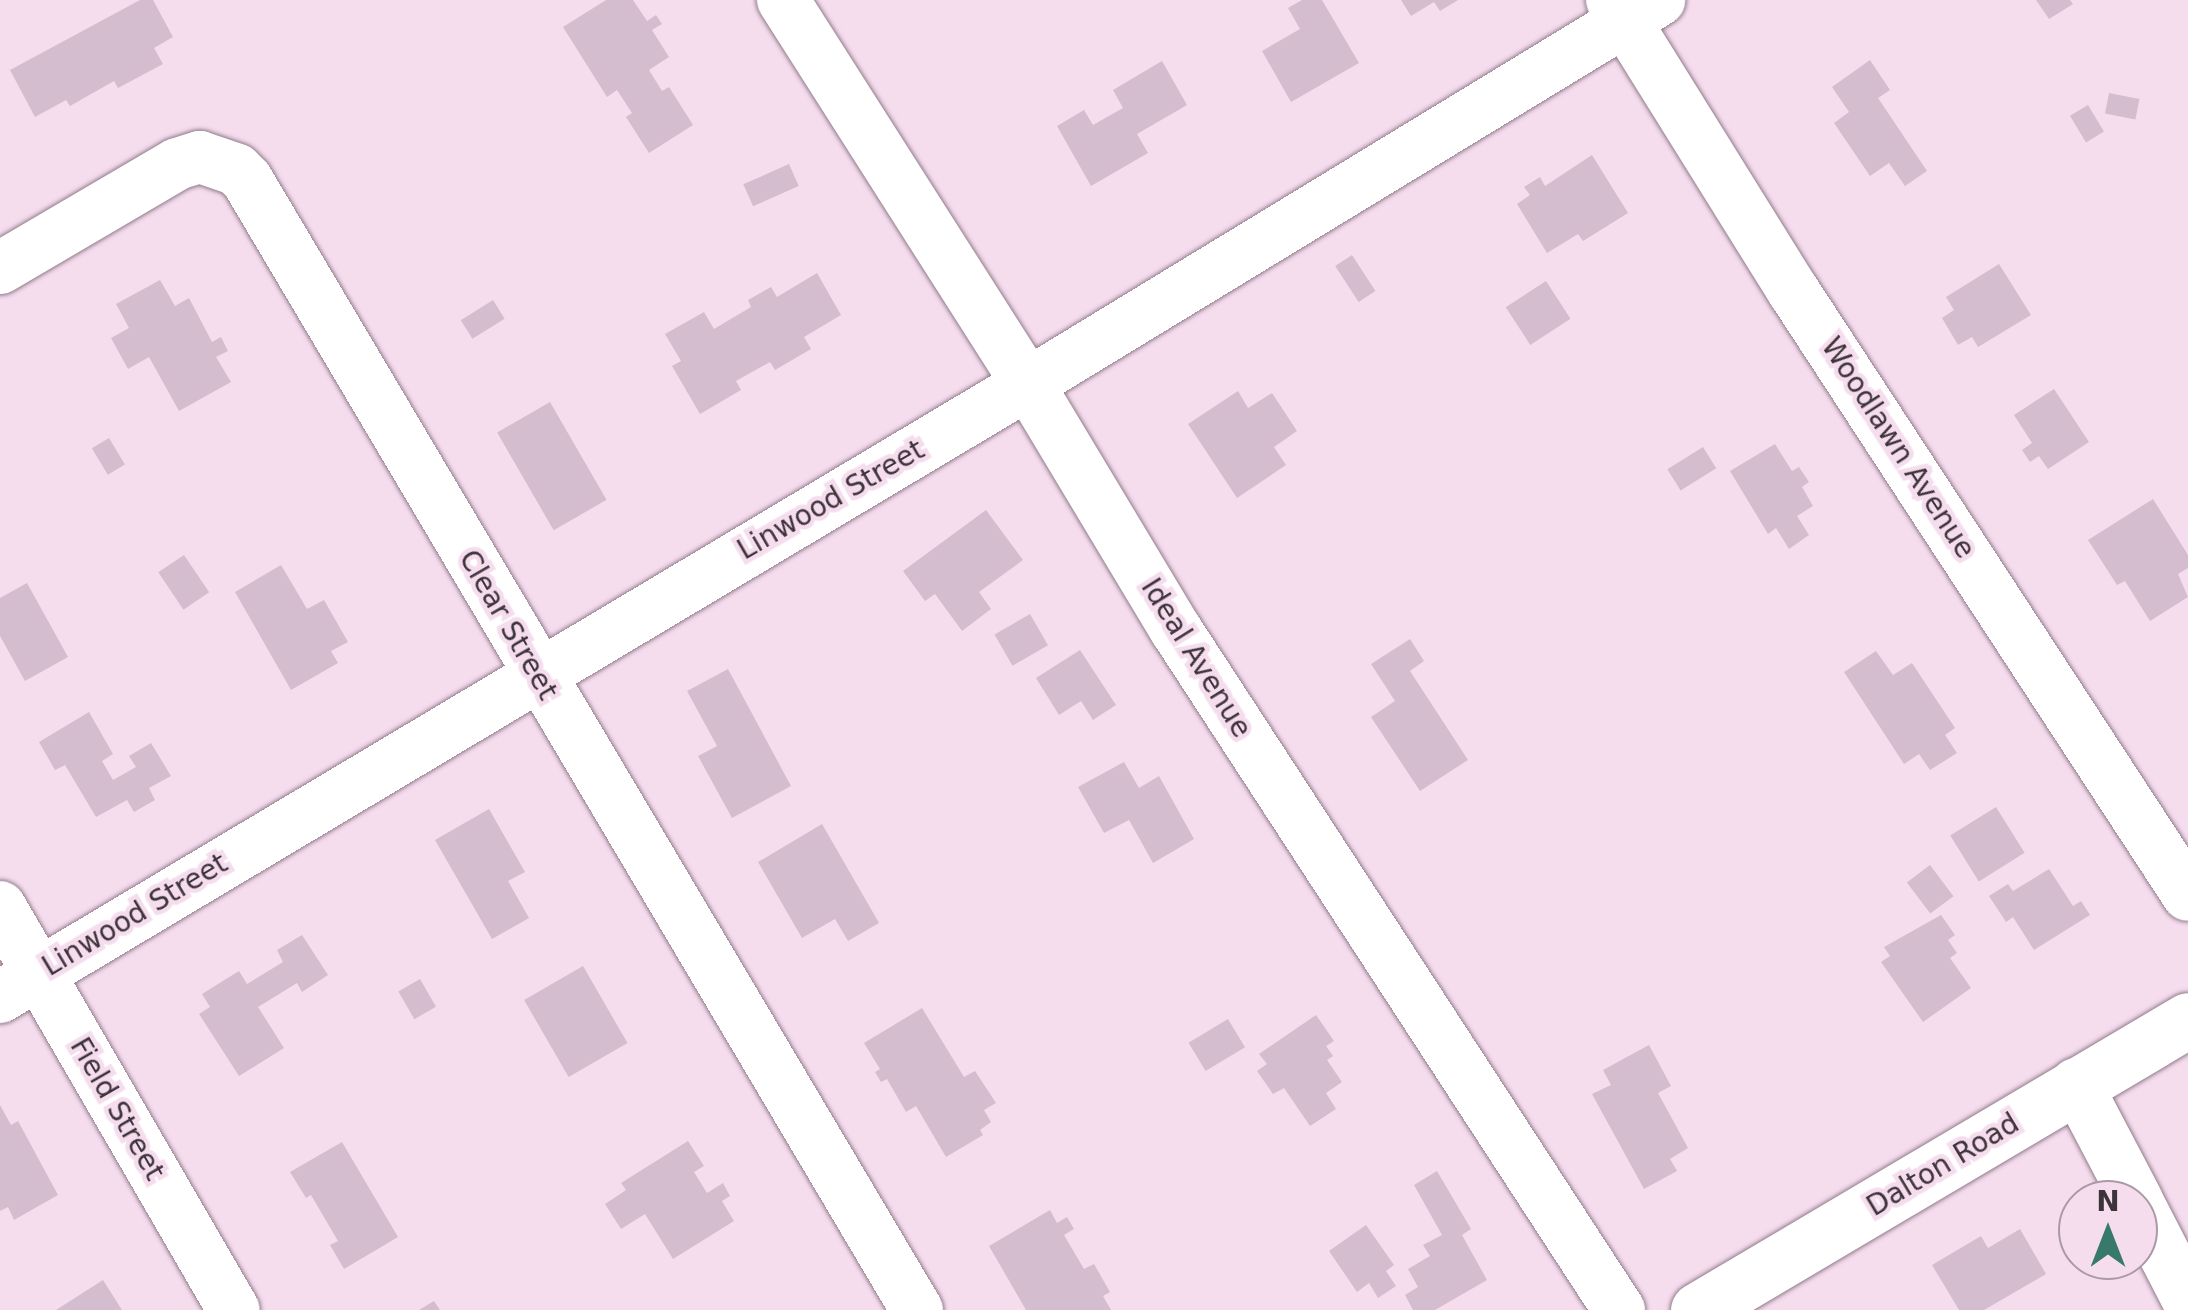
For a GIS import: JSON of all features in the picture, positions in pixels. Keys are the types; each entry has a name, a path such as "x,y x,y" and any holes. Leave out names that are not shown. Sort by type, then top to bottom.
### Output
{"street":[{"name":"Ideal Avenue","path":"782,0 1028,384 1176,630 1618,1310"},
{"name":"Linwood Street","path":"19,985 1028,384 1632,7"},
{"name":"Woodlawn Avenue","path":"1632,7 1794,292 2188,895"},
{"name":"Clear Street","path":"0,267 177,164 200,157 238,170 918,1310"},
{"name":"Field Street","path":"0,907 19,985 234,1310"},
{"name":"Dalton Road","path":"1698,1310 2188,1020"},
{"path":"2076,1084 2126,1180"},
{"path":"2158,1242 2188,1300"}],"building":[{"path":"140,0 153,0 173,37 154,48 163,64 118,88 114,81 70,106 66,100 35,117 10,70"},
{"path":"606,0 633,0 647,21 656,15 662,24 652,30 669,57 649,70 662,91 669,87 693,125 649,153 626,117 632,113 617,90 607,97 563,27"},
{"path":"1302,0 1322,0 1359,63 1291,102 1262,51 1300,29 1288,8"},
{"path":"1401,0 1458,0 1440,11 1434,2 1411,16"},
{"path":"2036,0 2070,0 2073,4 2049,19"},
{"path":"1870,60 1890,90 1878,98 1927,171 1905,186 1889,163 1870,176 1834,123 1849,112 1832,87"},
{"path":"1162,61 1187,105 1137,134 1148,153 1091,186 1057,126 1084,110 1093,125 1123,108 1113,90"},
{"path":"2109,93 2139,99 2135,120 2105,114"},
{"path":"2088,105 2104,132 2086,142 2070,116"},
{"path":"1592,155 1628,213 1583,241 1578,234 1547,253 1517,204 1530,195 1524,187 1540,177 1545,186"},
{"path":"789,164 799,186 753,206 743,184"},
{"path":"1352,255 1375,291 1359,302 1335,266"},
{"path":"1999,264 2031,315 1978,347 1972,337 1958,345 1942,318 1954,310 1946,297"},
{"path":"817,273 841,315 804,337 811,349 775,370 770,362 736,381 741,390 700,414 672,366 681,361 665,334 704,312 714,329 751,307 748,300 771,287 777,297"},
{"path":"160,280 175,306 189,298 212,342 221,337 228,351 216,357 231,382 179,411 149,357 128,369 111,338 129,328 116,304"},
{"path":"1546,281 1571,319 1530,345 1506,307"},
{"path":"493,300 505,319 472,339 461,320"},
{"path":"2054,389 2089,442 2048,469 2039,456 2030,462 2022,450 2032,443 2014,415"},
{"path":"1238,391 1248,408 1272,393 1297,431 1274,447 1286,465 1237,498 1188,424"},
{"path":"550,402 606,500 554,530 497,432"},
{"path":"109,438 125,465 108,475 92,448"},
{"path":"1775,444 1792,471 1799,467 1809,482 1802,487 1813,506 1797,516 1809,535 1789,549 1776,528 1768,534 1730,471"},
{"path":"1703,447 1716,468 1681,490 1667,469"},
{"path":"2153,499 2188,555 2188,568 2178,574 2188,597 2150,621 2125,581 2117,585 2088,540"},
{"path":"986,510 1023,560 979,592 991,609 962,631 935,594 925,601 903,571"},
{"path":"184,555 209,592 183,610 158,572"},
{"path":"281,565 307,609 324,600 348,642 331,651 338,663 291,690 235,592"},
{"path":"27,583 68,657 25,681 0,636 0,598"},
{"path":"1030,614 1048,645 1012,666 994,634"},
{"path":"1410,639 1424,661 1410,671 1468,760 1420,791 1371,717 1395,701 1371,664"},
{"path":"1080,650 1116,705 1093,720 1081,701 1059,715 1036,678"},
{"path":"1876,651 1893,675 1912,663 1955,728 1945,735 1957,753 1930,770 1919,754 1904,764 1844,672"},
{"path":"728,669 791,786 732,818 698,756 717,746 687,691"},
{"path":"89,712 113,754 102,761 113,780 136,767 129,756 151,743 171,776 149,788 155,800 134,812 127,800 96,817 65,765 55,770 39,742"},
{"path":"1124,762 1139,788 1159,776 1194,839 1153,863 1129,820 1104,833 1078,787"},
{"path":"1996,807 2025,853 1979,881 1950,836"},
{"path":"489,809 525,872 508,881 529,918 492,939 435,840"},
{"path":"822,824 879,923 848,941 835,919 802,938 758,862"},
{"path":"1930,865 1953,896 1930,914 1907,882"},
{"path":"2049,869 2073,906 2081,901 2090,915 2034,950 2013,917 2006,922 1989,896 2008,884 2013,891"},
{"path":"1941,915 1955,935 1948,940 1957,953 1950,958 1971,988 1923,1022 1881,962 1890,956 1884,947"},
{"path":"302,935 328,975 302,992 297,983 258,1007 284,1048 239,1076 199,1014 210,1007 202,994 239,971 247,984 283,962 277,950"},
{"path":"583,966 628,1043 569,1077 524,1000"},
{"path":"420,979 436,1007 414,1019 398,991"},
{"path":"922,1008 964,1077 975,1071 996,1103 984,1110 991,1122 980,1130 983,1135 946,1157 916,1106 906,1112 887,1079 881,1082 875,1072 880,1069 864,1043"},
{"path":"1316,1015 1334,1041 1326,1046 1333,1056 1327,1060 1342,1082 1326,1093 1336,1109 1310,1126 1284,1088 1273,1094 1257,1071 1267,1064 1259,1054"},
{"path":"1228,1019 1245,1047 1206,1071 1189,1043"},
{"path":"1649,1045 1671,1086 1658,1093 1688,1148 1670,1159 1677,1171 1644,1189 1592,1094 1611,1085 1603,1070"},
{"path":"0,1105 11,1125 18,1121 58,1195 14,1220 8,1207 0,1211"},
{"path":"688,1141 704,1166 694,1172 707,1193 723,1183 730,1196 722,1201 734,1221 673,1259 645,1214 621,1229 605,1204 626,1190 621,1183"},
{"path":"342,1142 398,1237 344,1269 330,1245 338,1241 311,1195 306,1198 290,1172"},
{"path":"1437,1171 1471,1229 1462,1235 1487,1280 1435,1310 1413,1310 1405,1295 1418,1287 1408,1269 1430,1256 1423,1245 1442,1235 1414,1185"},
{"path":"1050,1210 1057,1223 1067,1217 1074,1229 1064,1235 1084,1269 1094,1264 1110,1292 1103,1296 1111,1310 1026,1310 989,1246"},
{"path":"1366,1225 1394,1265 1386,1271 1396,1286 1378,1298 1369,1283 1357,1292 1329,1251"},
{"path":"2020,1229 2046,1274 1984,1310 1959,1310 1932,1265 1981,1236 1988,1248"},
{"path":"103,1280 122,1310 56,1310"},
{"path":"434,1301 440,1310 419,1310"}]}
